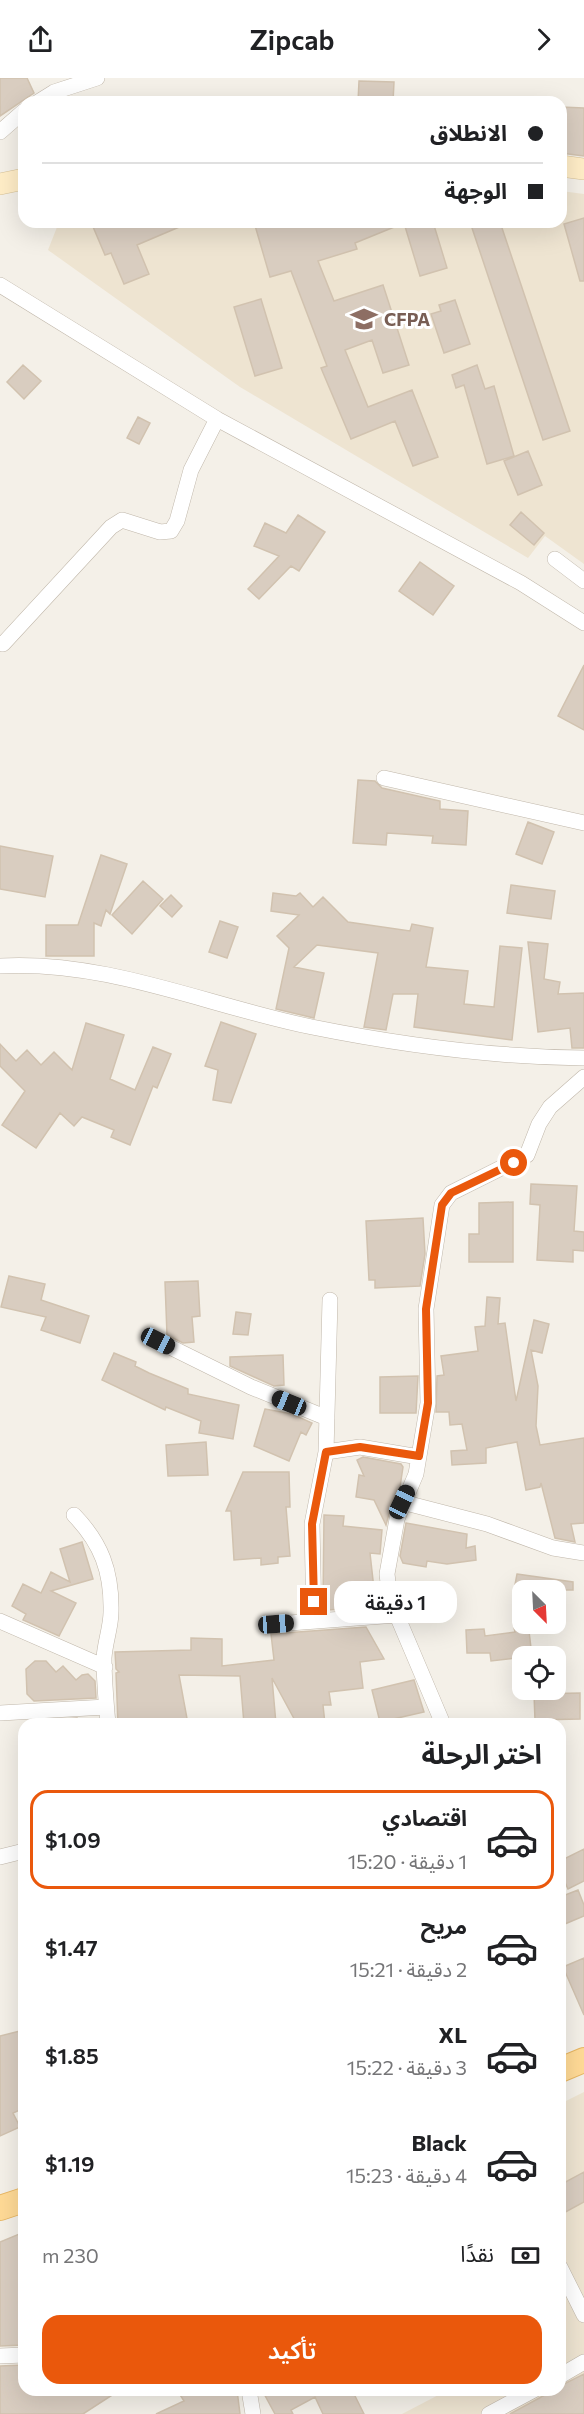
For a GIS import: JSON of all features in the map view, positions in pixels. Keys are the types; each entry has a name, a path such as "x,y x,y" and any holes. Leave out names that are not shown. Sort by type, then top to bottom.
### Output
{"main road":[{"path":"567,167 584,169"},
{"path":"0,184 18,180"},
{"path":"566,2068 584,2060"},
{"path":"0,2208 18,2202"}],"street":[{"path":"48,96 97,78"},
{"path":"0,132 18,116"},
{"path":"0,285 217,419 521,583 584,623"},
{"path":"3,644 111,527 122,520 160,532 171,531 177,521 191,470 217,419"},
{"path":"555,558 584,580"},
{"path":"384,778 584,823"},
{"path":"0,966 50,966 135,979 322,1028 518,1058 584,1058"},
{"path":"440,1718 390,1599 387,1574 397,1519 402,1502 416,1474 428,1403 426,1309 442,1205 451,1193 528,1155 539,1124 550,1107 584,1077"},
{"path":"314,1621 312,1524 326,1452 330,1300"},
{"path":"158,1341 251,1388 327,1418"},
{"path":"326,1452 360,1447 419,1456"},
{"path":"402,1502 488,1524 553,1548 584,1553"},
{"path":"74,1515 93,1534 103,1556 110,1583 112,1613 105,1667 107,1718"},
{"path":"276,1624 397,1616"},
{"path":"0,1621 105,1667"},
{"path":"0,1713 106,1707"},
{"path":"0,1857 18,1852"},
{"path":"566,2279 584,2315"},
{"path":"0,2356 18,2355"},
{"path":"566,2372 584,2362"},
{"path":"250,2396 253,2414"},
{"path":"489,2414 523,2396"}],"shaded area":[{"name":"CFPA","path":"567,192 584,194 584,564 545,536 528,558 240,387 48,250 57,228 567,228"},
{"path":"584,2092 584,2309 566,2271 566,2101"},
{"path":"566,2288 584,2323 584,2414 402,2414 436,2396 566,2396"}],"building":[{"path":"0,78 27,78 34,93 30,96 18,96 18,104 0,116"},
{"path":"359,81 394,82 393,96 358,96"},
{"path":"567,107 584,108 584,156 567,154"},
{"path":"584,218 584,281 580,281 565,228 567,223"},
{"path":"94,228 177,228 137,245 149,274 124,284 111,253 105,255"},
{"path":"256,228 392,228 355,243 357,249 318,261 334,301 383,285 409,365 383,373 372,340 345,350 368,407 412,390 438,457 413,466 395,421 351,439 321,368 327,366 291,271 270,277"},
{"path":"406,228 435,228 447,268 420,276"},
{"path":"472,228 502,228 570,431 543,440"},
{"path":"261,299 282,368 255,376 234,307"},
{"path":"455,300 470,344 444,353 431,314 441,311 439,305"},
{"path":"23,365 41,381 24,399 7,382"},
{"path":"477,365 485,389 494,386 514,456 487,464 464,385 456,388 452,375"},
{"path":"138,417 150,423 139,444 127,438"},
{"path":"528,451 542,485 518,495 504,461"},
{"path":"521,512 544,533 534,545 510,525"},
{"path":"298,515 325,532 299,571 291,566 259,599 248,589 279,556 254,546 265,523 286,533"},
{"path":"420,562 454,586 433,615 399,591"},
{"path":"584,665 584,730 558,716"},
{"path":"358,780 375,781 382,788 440,801 440,809 468,811 466,845 432,843 433,836 387,833 386,845 353,843"},
{"path":"528,822 554,832 542,864 516,854"},
{"path":"0,846 53,856 45,897 0,889"},
{"path":"101,855 127,864 110,914 106,910 101,926 94,923 94,956 46,956 46,925 78,925"},
{"path":"143,881 163,899 132,934 112,915"},
{"path":"511,885 555,891 551,919 507,913"},
{"path":"273,893 296,896 300,893 313,907 323,897 348,922 410,931 412,924 433,928 426,967 468,971 464,1004 494,1007 500,946 522,948 512,1040 414,1027 418,994 393,994 386,1030 364,1027 378,953 317,945 294,967 324,973 314,1018 276,1009 289,948 277,936 299,915 271,911"},
{"path":"171,895 182,906 172,917 160,906"},
{"path":"220,921 238,927 227,958 209,952"},
{"path":"528,942 548,944 544,979 560,982 558,994 584,993 584,1048 572,1048 570,1028 538,1032"},
{"path":"221,1022 256,1034 231,1103 213,1100 218,1070 205,1066"},
{"path":"86,1023 124,1035 110,1079 135,1090 153,1047 171,1054 157,1088 153,1086 130,1145 111,1137 114,1130 82,1117 74,1126 60,1113 36,1148 2,1125 25,1091 0,1066 0,1044 16,1061 27,1050 41,1065 54,1052 72,1070"},
{"path":"531,1184 577,1186 574,1231 584,1232 584,1251 573,1250 573,1262 537,1260 540,1205 530,1204"},
{"path":"513,1202 513,1262 469,1262 469,1234 479,1234 479,1203"},
{"path":"423,1218 425,1254 420,1286 375,1288 375,1280 369,1280 366,1221"},
{"path":"9,1276 45,1284 41,1300 89,1316 80,1343 41,1330 46,1317 1,1307"},
{"path":"198,1281 200,1316 192,1317 194,1342 183,1343 167,1335 165,1282"},
{"path":"487,1297 500,1298 498,1324 505,1323 516,1401 534,1320 549,1324 542,1353 531,1350 538,1386 536,1426 540,1445 584,1438 584,1523 571,1524 575,1542 555,1538 541,1483 540,1487 526,1490 517,1442 486,1448 486,1463 452,1465 451,1451 467,1450 462,1424 450,1425 449,1412 436,1412 437,1376 444,1375 441,1356 478,1351 475,1327 485,1326"},
{"path":"236,1312 251,1314 248,1335 233,1334"},
{"path":"114,1353 136,1362 135,1366 149,1373 188,1389 188,1394 239,1405 233,1439 199,1433 201,1421 166,1407 165,1410 102,1380"},
{"path":"283,1355 284,1385 274,1386 230,1366 230,1357"},
{"path":"418,1376 416,1413 380,1413 380,1377"},
{"path":"265,1409 292,1414 312,1423 306,1435 301,1432 289,1461 254,1446"},
{"path":"206,1442 208,1475 168,1476 166,1445"},
{"path":"363,1457 401,1464 403,1467 400,1487 393,1499 386,1525 374,1500 356,1497 359,1475 364,1476 357,1460"},
{"path":"243,1472 289,1472 290,1507 286,1507 290,1556 278,1557 278,1563 261,1565 261,1558 234,1560 231,1511 226,1511"},
{"path":"324,1515 344,1516 343,1526 382,1530 380,1554 370,1553 376,1607 327,1610 323,1603"},
{"path":"406,1523 467,1534 466,1548 475,1546 476,1560 447,1564 427,1561 426,1567 403,1563 400,1556"},
{"path":"82,1542 93,1579 51,1591 76,1603 59,1636 23,1620 26,1614 12,1606 23,1584 41,1593 51,1572 70,1582 60,1549"},
{"path":"517,1574 559,1580 516,1580"},
{"path":"566,1581 573,1582 573,1590 566,1590"},
{"path":"366,1627 384,1659 360,1662 363,1688 329,1692 331,1705 323,1705 324,1718 294,1718 272,1678 275,1718 244,1718 240,1676 179,1675 187,1718 118,1718 116,1673 119,1672 116,1669 115,1652 191,1650 191,1638 222,1639 222,1666 274,1660 271,1634"},
{"path":"484,1629 485,1636 512,1632 529,1634 531,1646 512,1646 512,1658 491,1661 490,1653 467,1653 466,1630"},
{"path":"35,1661 46,1661 56,1672 63,1666 76,1680 88,1674 95,1681 96,1698 34,1701 27,1694 26,1669"},
{"path":"414,1680 424,1712 398,1718 379,1718 372,1690"},
{"path":"566,1693 580,1693 580,1719 535,1718 534,1700 566,1700"},
{"path":"584,1849 584,1881 568,1889 566,1884 566,1858"},
{"path":"578,1890 584,1905 584,1916 566,1924 566,1895"},
{"path":"584,1958 584,2015 566,1974 566,1966"},
{"path":"18,2032 18,2111 13,2113 18,2128 0,2136 0,2036"},
{"path":"584,2172 584,2202 566,2212 566,2182"},
{"path":"18,2234 18,2345 0,2346 0,2242"},
{"path":"18,2365 18,2396 111,2396 83,2414 0,2414 0,2366"},
{"path":"584,2374 584,2414 510,2414 543,2396 566,2396 566,2383"},
{"path":"181,2396 238,2396 240,2414 156,2414 184,2401"},
{"path":"265,2396 355,2396 364,2414 323,2414 315,2397 291,2410 293,2414 275,2414"}],"place":[{"name":"CFPA","path":"364,319"}],"route":[{"path":"314,1602 312,1524 326,1452 360,1447 419,1456 428,1403 426,1309 442,1205 451,1193 514,1163"}]}
